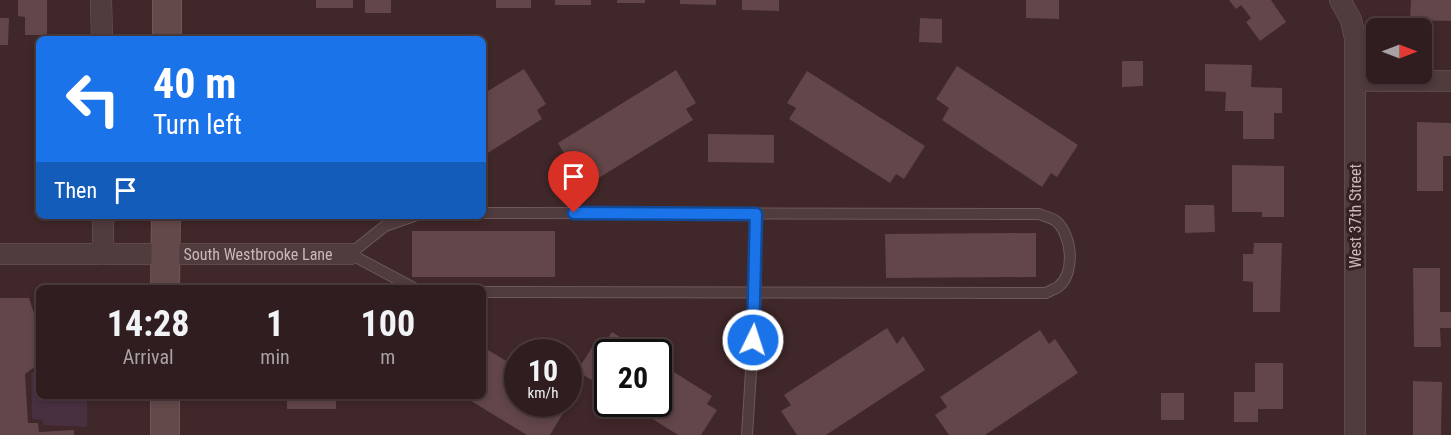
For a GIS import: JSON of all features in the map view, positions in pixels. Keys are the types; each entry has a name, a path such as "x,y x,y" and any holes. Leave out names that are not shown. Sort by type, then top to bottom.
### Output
{"main road":[{"path":"167,0 167,36"},
{"path":"165,285 166,219"},
{"path":"165,399 165,435"}],"street":[{"path":"101,0 102,36"},
{"name":"West 37th Street","path":"1340,0 1351,20 1355,38 1355,435"},
{"path":"1355,81 1451,81"},
{"path":"103,219 103,254"},
{"name":"South Westbrooke Lane","path":"0,254 350,254"}],"lane":[{"path":"486,213 1039,214 1056,221 1069,246 1070,258 1067,272 1060,286 1046,293 486,292"},
{"path":"747,435 756,292 756,214"},
{"path":"405,219 385,226 350,254 408,285"}],"shaded area":[{"path":"36,370 36,399 87,399 87,427 43,425 42,420 32,419 31,373"}],"building":[{"path":"18,0 47,0 47,35 25,35 25,17 18,16"},
{"path":"316,0 353,0 353,8 316,8"},
{"path":"365,0 391,0 391,13 365,13"},
{"path":"496,0 531,0 531,8 496,8"},
{"path":"555,0 591,0 591,5 555,5"},
{"path":"617,0 645,0 645,3 617,3"},
{"path":"680,0 716,0 716,5 680,4"},
{"path":"742,0 779,0 779,11 742,10"},
{"path":"1026,0 1059,0 1059,19 1026,18"},
{"path":"1229,0 1271,0 1286,22 1260,41 1246,22 1251,18 1241,5 1236,9"},
{"path":"1411,0 1451,0 1451,21 1410,18"},
{"path":"0,18 9,18 8,45 0,45"},
{"path":"920,18 942,19 942,43 919,42"},
{"path":"1122,61 1143,61 1143,86 1122,87"},
{"path":"1205,64 1252,65 1251,87 1282,88 1282,113 1274,113 1274,139 1243,139 1243,111 1225,111 1226,92 1205,91"},
{"path":"957,66 1078,145 1057,177 1051,173 1042,187 942,120 949,108 936,99"},
{"path":"524,69 546,104 537,110 542,119 486,154 486,92"},
{"path":"676,70 696,103 686,109 693,120 592,182 586,172 578,177 558,143"},
{"path":"807,71 925,146 904,179 896,174 890,183 789,119 796,108 787,103"},
{"path":"1417,122 1451,123 1451,156 1443,156 1443,191 1417,191"},
{"path":"708,134 774,135 774,163 708,162"},
{"path":"1232,165 1284,166 1284,217 1262,217 1262,212 1232,212"},
{"path":"1185,205 1214,205 1215,232 1185,233"},
{"path":"412,231 555,231 555,277 412,277"},
{"path":"1036,233 1036,277 886,278 885,234"},
{"path":"1254,243 1282,243 1280,312 1253,312 1253,282 1243,281 1243,254 1253,254"},
{"path":"1413,268 1440,268 1440,312 1451,312 1451,328 1440,328 1441,347 1414,347"},
{"path":"0,298 29,298 36,316 36,366 25,374 28,423 38,423 39,432 74,430 74,435 0,435"},
{"path":"887,328 897,344 903,336 925,370 826,435 797,435 781,411 791,405 784,395"},
{"path":"1040,330 1049,344 1055,339 1078,373 985,435 949,435 935,415 947,407 940,397"},
{"path":"612,332 623,339 608,339"},
{"path":"594,344 594,381 582,374 582,363"},
{"path":"486,349 504,360 504,417 561,417 550,435 527,435 468,399 486,399"},
{"path":"1255,363 1283,363 1283,409 1258,409 1258,422 1234,422 1234,392 1255,392"},
{"path":"672,371 712,396 707,404 717,410 701,435 678,435 650,417 672,417"},
{"path":"1413,381 1442,382 1441,435 1413,435"},
{"path":"1161,393 1184,393 1184,420 1161,420"},
{"path":"287,399 336,399 336,409 287,409"}],"route":[{"path":"574,213 756,214 756,292 753,340"}]}
